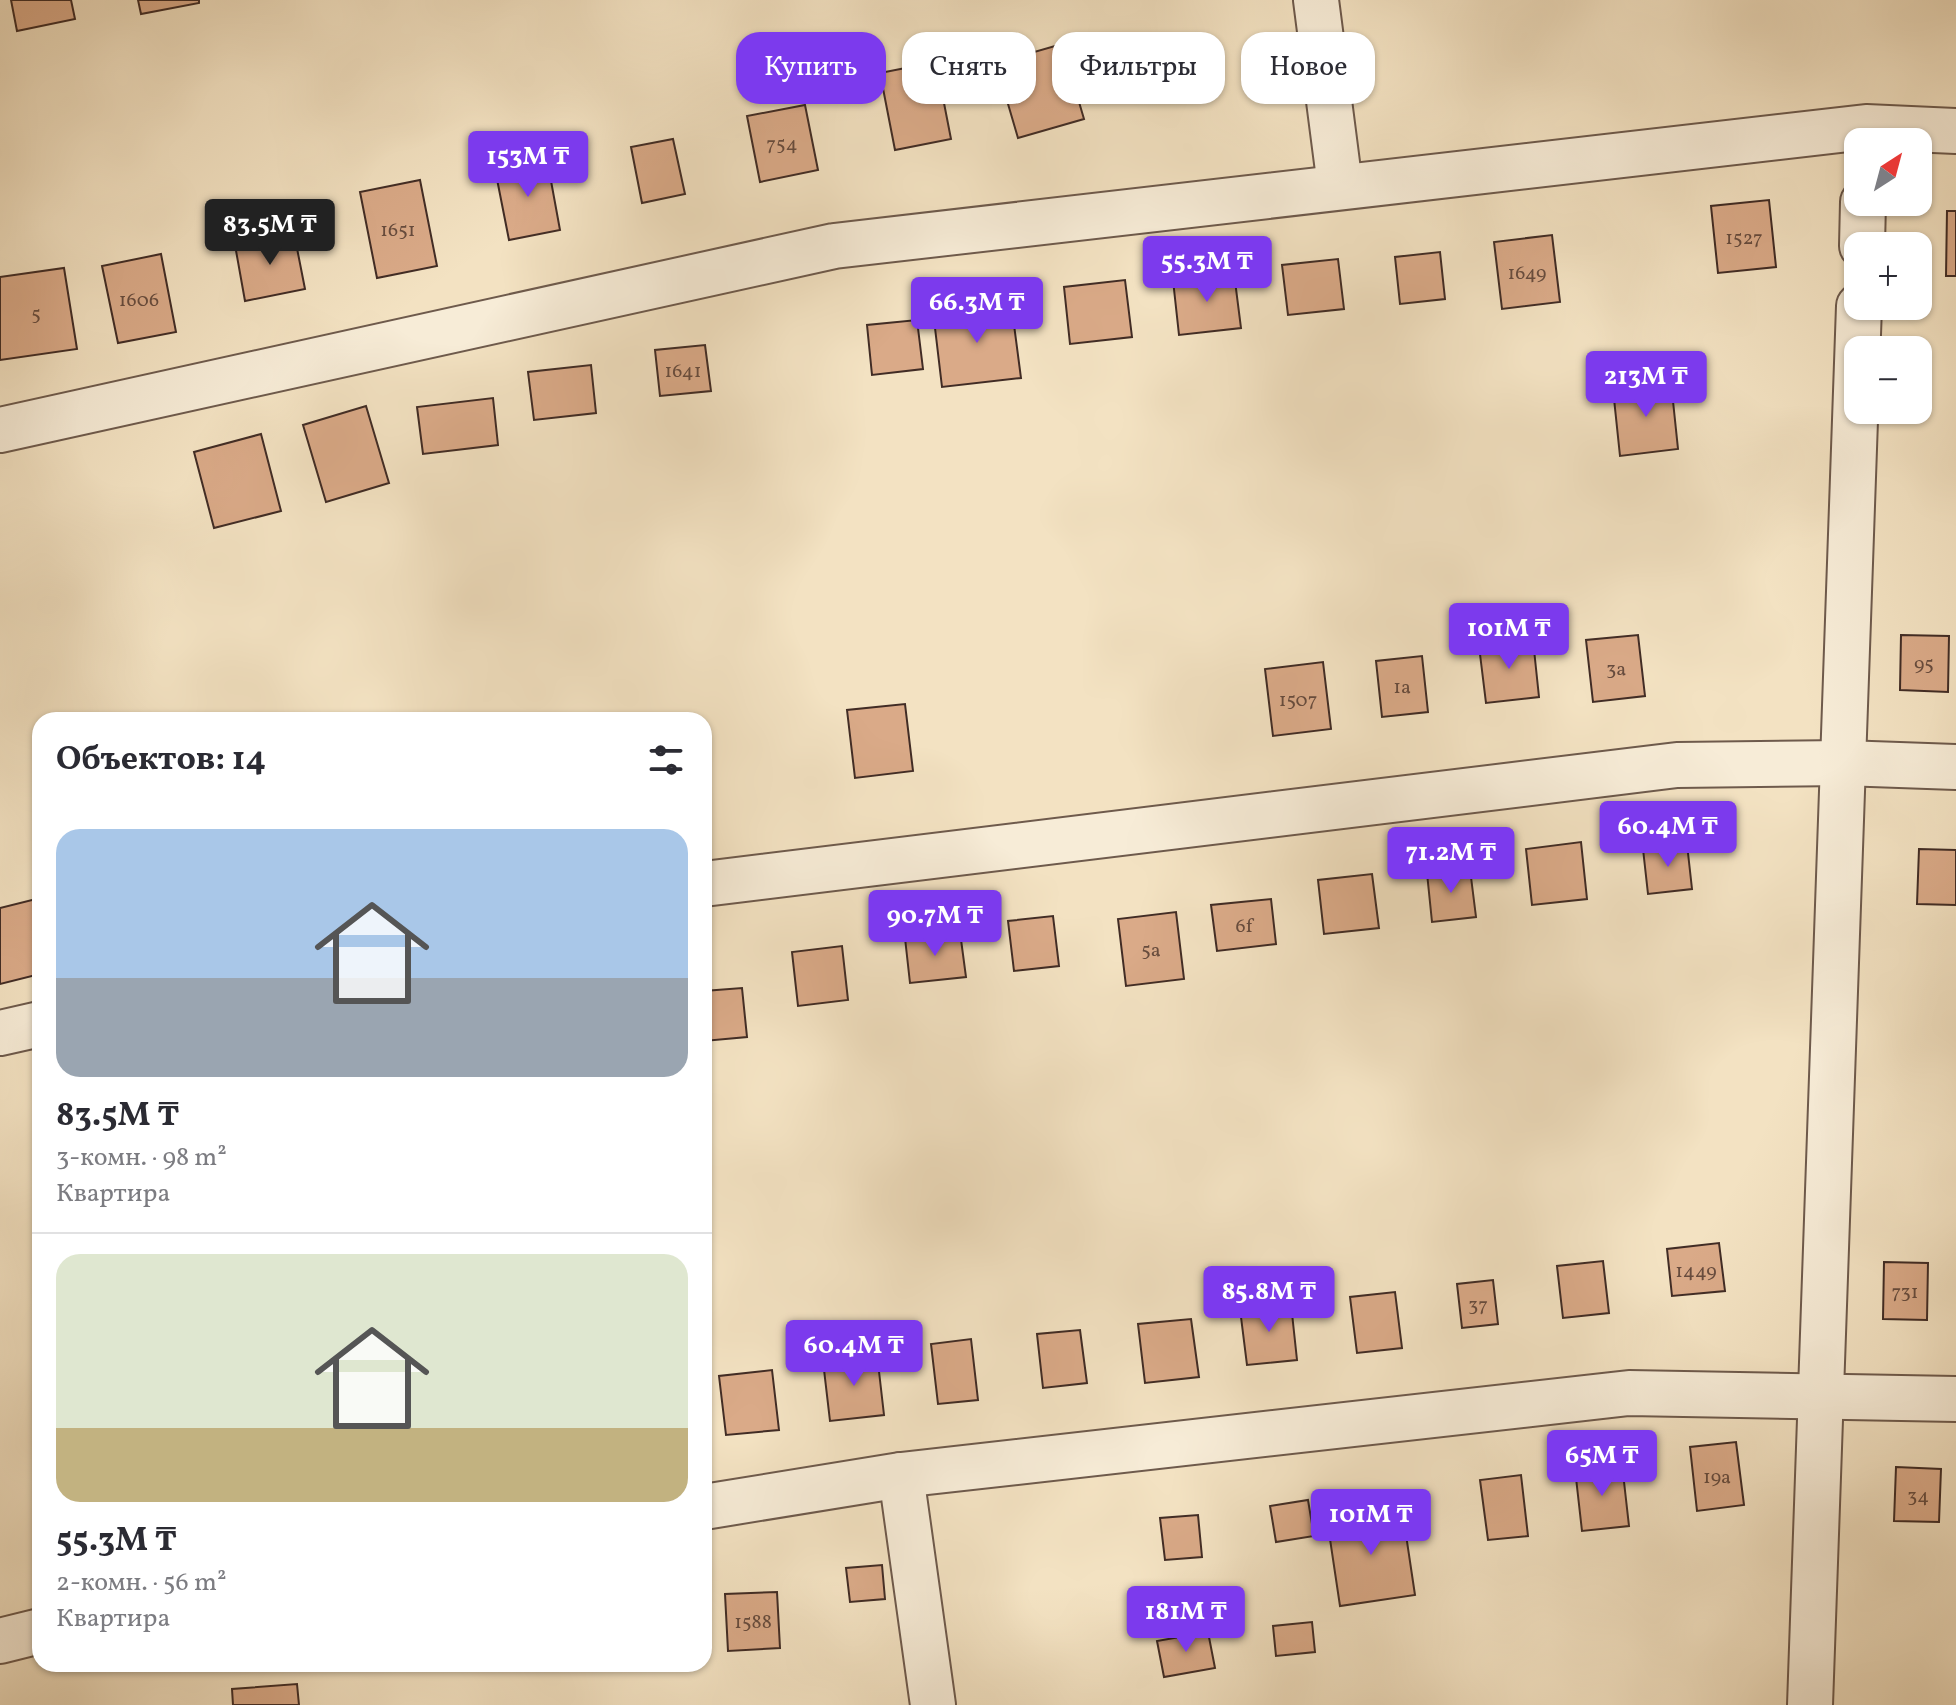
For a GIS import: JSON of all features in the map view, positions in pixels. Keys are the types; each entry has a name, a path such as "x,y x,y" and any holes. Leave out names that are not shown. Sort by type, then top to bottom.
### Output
{"street":[{"path":"1316,0 1340,186"},
{"path":"1932,132 1956,131"},
{"path":"0,430 834,246 1340,186 1844,136"},
{"path":"1810,1705 1859,320"},
{"path":"712,883 1677,765 1843,763 1956,767"},
{"path":"0,1033 32,1026"},
{"path":"712,1506 901,1475 1629,1393 1956,1399"},
{"path":"901,1475 933,1705"},
{"path":"0,1641 32,1633"}],"building":[{"path":"11,0 71,0 75,19 17,31"},
{"path":"138,0 199,0 199,3 141,14"},
{"path":"1052,47 1052,104 1080,104 1084,119 1018,138 1008,104 1036,104 1036,51"},
{"path":"902,69 902,104 944,104 951,139 895,150 886,104 886,72"},
{"path":"805,105 818,170 760,182 747,116"},
{"path":"673,139 685,194 642,203 631,147"},
{"path":"547,159 560,230 509,240 495,169"},
{"path":"420,180 437,266 377,278 360,192"},
{"path":"1769,200 1776,267 1718,273 1711,206"},
{"path":"1947,211 1956,211 1956,276 1946,276"},
{"path":"294,233 305,289 245,301 235,245"},
{"path":"1552,235 1560,302 1502,309 1494,242"},
{"path":"1440,252 1445,299 1400,304 1395,257"},
{"path":"161,254 176,332 118,343 102,266"},
{"path":"1338,259 1344,309 1288,315 1282,265"},
{"path":"64,268 77,349 0,360 0,277"},
{"path":"1234,273 1241,328 1179,335 1173,280"},
{"path":"1125,280 1132,337 1070,344 1064,287"},
{"path":"1011,302 1021,378 942,387 933,311"},
{"path":"917,320 923,369 872,375 867,325"},
{"path":"705,345 711,391 660,396 655,350"},
{"path":"591,365 596,413 534,420 528,372"},
{"path":"1671,382 1678,449 1620,456 1613,389"},
{"path":"493,398 498,445 423,454 417,407"},
{"path":"366,406 389,483 326,502 303,425"},
{"path":"261,434 281,511 214,528 194,452"},
{"path":"1638,635 1645,696 1593,702 1586,640"},
{"path":"1901,635 1949,636 1948,692 1900,690"},
{"path":"1533,640 1539,697 1486,703 1479,646"},
{"path":"1422,656 1428,712 1382,717 1376,661"},
{"path":"1323,662 1331,729 1273,736 1265,669"},
{"path":"905,704 913,771 855,778 847,710"},
{"path":"1581,842 1587,899 1532,905 1526,849"},
{"path":"1687,844 1692,889 1648,894 1643,849"},
{"path":"1919,849 1956,850 1956,905 1917,904"},
{"path":"1470,869 1476,917 1432,922 1427,873"},
{"path":"1372,874 1379,928 1324,934 1318,880"},
{"path":"1271,899 1276,944 1217,951 1211,905"},
{"path":"32,900 32,976 0,984 0,908"},
{"path":"1176,912 1184,979 1126,986 1118,919"},
{"path":"1053,916 1059,966 1014,971 1008,921"},
{"path":"960,932 966,977 910,983 905,938"},
{"path":"842,946 848,1000 798,1006 792,952"},
{"path":"742,988 747,1037 712,1040 712,990"},
{"path":"1719,1243 1725,1291 1672,1296 1667,1249"},
{"path":"1603,1261 1609,1313 1563,1318 1557,1266"},
{"path":"1884,1262 1928,1263 1927,1320 1883,1319"},
{"path":"1493,1280 1498,1324 1462,1328 1457,1284"},
{"path":"1395,1292 1402,1348 1357,1353 1350,1297"},
{"path":"1291,1304 1297,1360 1247,1365 1240,1309"},
{"path":"1191,1319 1199,1377 1145,1383 1138,1324"},
{"path":"1080,1330 1087,1383 1043,1388 1037,1334"},
{"path":"971,1339 978,1400 938,1404 931,1344"},
{"path":"877,1354 884,1415 830,1421 823,1361"},
{"path":"772,1370 779,1430 726,1435 719,1376"},
{"path":"1736,1442 1744,1505 1697,1511 1690,1447"},
{"path":"1622,1464 1629,1526 1582,1531 1575,1469"},
{"path":"1896,1467 1941,1469 1939,1522 1894,1521"},
{"path":"1521,1475 1528,1536 1488,1540 1480,1480"},
{"path":"1308,1500 1314,1536 1276,1542 1270,1506"},
{"path":"1402,1508 1415,1595 1340,1606 1327,1519"},
{"path":"1198,1515 1202,1557 1165,1560 1160,1518"},
{"path":"882,1565 885,1599 850,1602 846,1568"},
{"path":"777,1592 780,1648 728,1651 725,1594"},
{"path":"1312,1622 1315,1652 1276,1656 1273,1626"},
{"path":"1208,1632 1215,1668 1164,1677 1157,1641"},
{"path":"297,1684 299,1705 233,1705 232,1689"}]}
